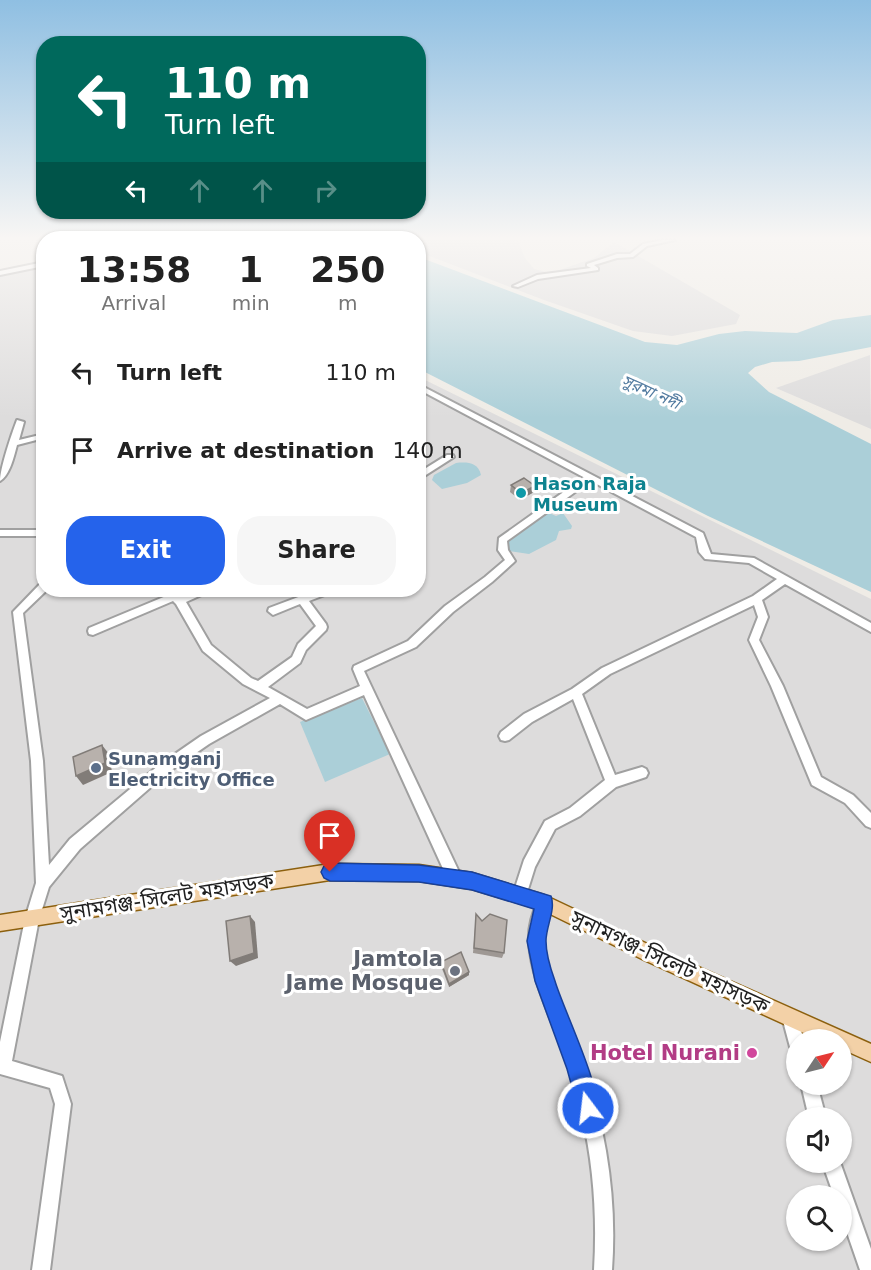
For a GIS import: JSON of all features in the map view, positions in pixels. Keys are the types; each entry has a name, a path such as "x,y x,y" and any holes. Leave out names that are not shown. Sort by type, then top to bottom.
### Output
{"main road":[{"name":"সুনামগঞ্জ-সিলেট মহাসড়ক","path":"0,923 330,872 419,873 520,894 544,903 650,954 817,1029"},
{"name":"সুনামগঞ্জ-সিলেট মহাসড়ক","path":"852,1045 871,1053"}],"street":[{"path":"426,390 700,535 704,552 708,557 751,560 871,628"},
{"path":"0,478 15,442 20,422"},
{"path":"15,442 36,438"},
{"path":"426,471 450,457"},
{"path":"455,879 358,669 372,659 412,644 465,596 484,581 498,574 510,561 503,549 502,540 575,488 593,479"},
{"path":"0,533 36,533"},
{"path":"505,736 528,718 576,692 606,671 757,599 785,579"},
{"path":"36,594 18,612 36,761 43,883 32,918 3,1067 57,1082 63,1104 41,1270"},
{"path":"174,597 207,648 247,681 306,715 366,689"},
{"path":"93,631 183,597"},
{"path":"273,611 307,597"},
{"path":"259,687 297,660 302,647 322,627 302,599"},
{"path":"757,599 763,617 754,640 777,686 816,781 849,799 871,822"},
{"path":"576,692 612,782"},
{"path":"43,883 75,844 163,769 205,740 280,698"},
{"path":"520,894 529,865 550,825 575,812 612,782 642,773"},
{"path":"544,903 536,941 544,981 578,1069 598,1148 606,1239 603,1270"},
{"path":"790,1017 793,1029"},
{"path":"835,1173 870,1270"}],"shaded area":[{"path":"0,299 36,299 36,597 426,597 426,380 871,599 871,1270 0,1270"},
{"path":"542,299 713,299 740,315 736,324 672,336 633,331"},
{"path":"870,355 871,429 776,388"}],"water":[{"name":"সুরমা নদী","path":"426,299 531,299 645,342 677,345 719,334 745,331 797,333 833,320 871,315 871,347 799,361 772,362 755,367 748,373 769,392 871,444 871,592 708,516 426,373"},
{"path":"456,463 475,465 481,475 467,483 442,489 432,480 434,475"},
{"path":"547,512 556,516 563,513 572,526 571,529 559,531 556,540 529,554 509,551 505,539"},
{"path":"362,698 390,754 325,782 300,722"}],"building":[{"path":"524,478 535,486 521,493 511,485"},
{"path":"102,745 105,763 76,776 73,757"},
{"path":"476,914 482,921 490,914 507,920 504,953 474,948"},
{"path":"250,916 254,953 230,961 226,921"},
{"name":"Jamtola Jame Mosque","path":"461,952 469,972 449,984 441,962"}],"place":[{"name":"Hason Raja Museum","path":"521,493"},
{"name":"Sunamganj Electricity Office","path":"96,768"},
{"name":"Jamtola Jame Mosque","path":"455,971"},
{"name":"Hotel Nurani","path":"752,1053"}],"route":[{"path":"330,872 419,873 472,881 544,903 536,941 544,981 578,1069 588,1108"}]}
